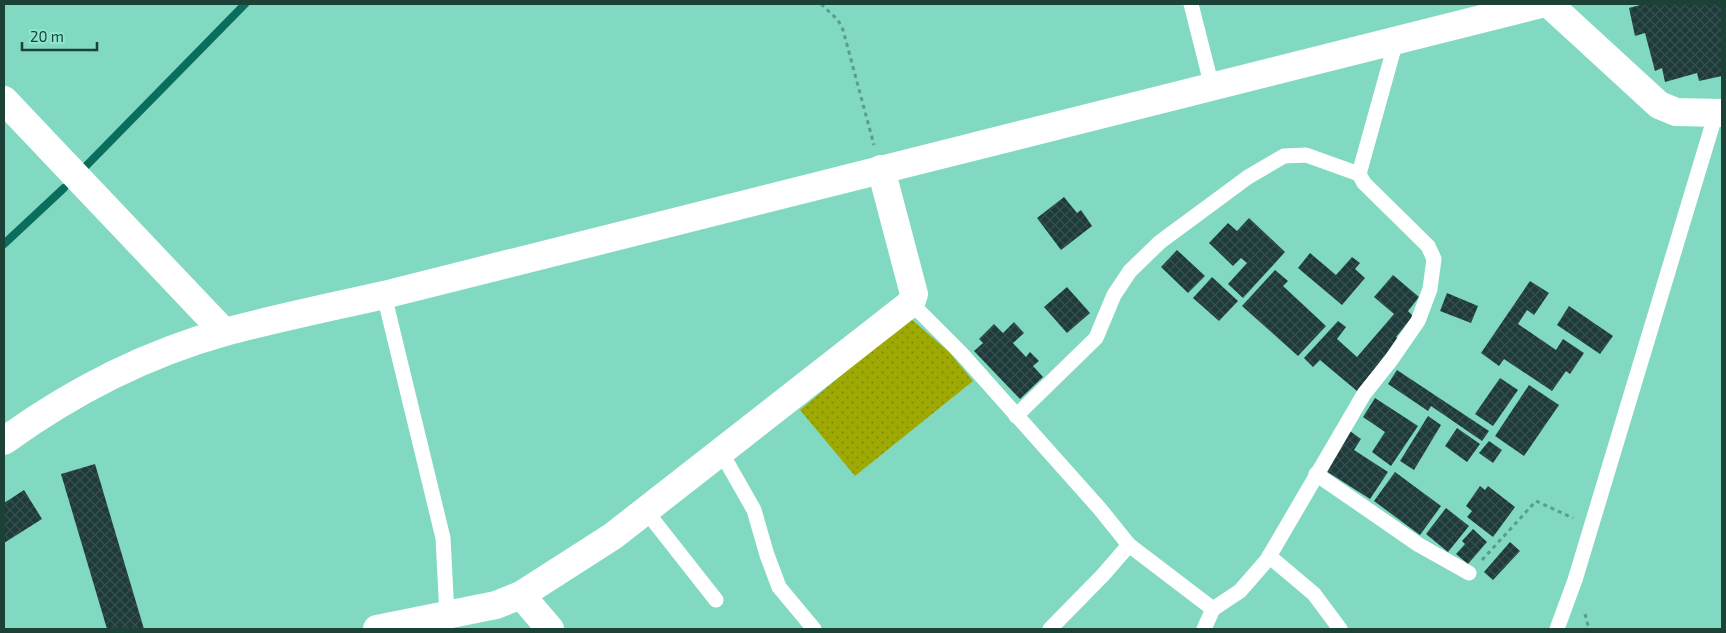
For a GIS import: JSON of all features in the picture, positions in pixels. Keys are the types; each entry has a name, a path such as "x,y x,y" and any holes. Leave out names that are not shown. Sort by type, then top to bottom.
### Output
{"street":[{"path":"4,441 47,410 86,388 137,364 224,332 384,295 1542,4"},
{"path":"1549,4 1659,105 1676,112 1719,112"},
{"path":"4,100 224,332"},
{"path":"384,628 496,605 522,595 580,558 646,511 910,303 914,294 881,169"},
{"path":"522,595 550,629"}],"lane":[{"path":"1191,4 1212,86"},
{"path":"1204,629 1213,609 1240,591 1269,556 1364,394 1418,321 1430,289 1434,259 1428,246 1364,183 1360,174 1396,40"},
{"path":"1557,629 1591,527 1719,112"},
{"path":"1016,416 1096,338 1114,295 1130,271 1190,218 1241,182 1284,156 1298,154 1306,155 1360,174"},
{"path":"384,295 443,538 447,615"},
{"path":"910,303 961,353 1100,509 1129,545 1213,609"},
{"path":"721,452 754,510 779,587 814,629"},
{"path":"1316,474 1419,545 1470,574"},
{"path":"646,511 716,600"},
{"path":"1050,629 1104,575 1129,545"},
{"path":"1269,556 1314,594 1340,629"}],"path":[{"path":"821,4 838,20 843,30 881,169"},
{"path":"1470,574 1536,501 1591,527"}],"green space":[{"path":"910,318 949,352 973,381 855,476 800,410"}],"building":[{"path":"1644,4 1722,4 1722,76 1699,81 1697,73 1665,82 1662,68 1655,71 1645,33 1635,36 1629,8"},
{"path":"1064,197 1077,213 1081,210 1092,226 1061,250 1037,218"},
{"path":"1249,218 1285,252 1243,298 1228,284 1247,263 1241,258 1233,266 1209,243 1228,223 1237,231"},
{"path":"1177,250 1205,276 1188,293 1161,267"},
{"path":"1310,253 1336,275 1352,257 1360,263 1355,269 1365,278 1342,305 1298,268"},
{"path":"1275,270 1288,281 1283,286 1326,326 1298,356 1242,306"},
{"path":"1393,275 1419,297 1408,311 1413,316 1396,337 1399,339 1357,391 1320,360 1313,367 1304,358 1338,321 1346,327 1337,339 1357,357 1394,314 1374,297"},
{"path":"1212,277 1238,301 1219,321 1193,298"},
{"path":"1530,281 1549,293 1534,315 1527,310 1518,324 1556,350 1563,339 1584,353 1570,374 1566,371 1552,391 1504,359 1499,366 1481,353"},
{"path":"1067,287 1090,313 1067,333 1044,307"},
{"path":"1447,293 1478,306 1471,323 1440,311"},
{"path":"1569,306 1613,336 1600,354 1557,325"},
{"path":"1014,322 1024,333 1013,343 1026,357 1030,352 1039,361 1033,366 1043,377 1020,399 974,351 983,343 979,339 994,324 1003,333"},
{"path":"1397,370 1489,431 1482,441 1431,406 1428,411 1388,384"},
{"path":"1500,378 1518,390 1493,426 1475,414"},
{"path":"1529,385 1559,405 1524,456 1495,436"},
{"path":"1375,398 1418,426 1391,466 1372,452 1385,432 1363,417"},
{"path":"1428,416 1441,425 1414,470 1400,461"},
{"path":"1457,428 1480,444 1467,462 1445,446"},
{"path":"1350,431 1361,439 1354,450 1388,472 1370,499 1326,471"},
{"path":"1489,441 1502,450 1493,463 1479,453"},
{"path":"95,464 144,629 107,629 61,474"},
{"path":"1395,472 1441,506 1420,535 1374,501"},
{"path":"1480,486 1485,490 1488,486 1515,507 1493,537 1467,517 1472,511 1466,506"},
{"path":"24,490 42,519 4,543 4,503"},
{"path":"1446,508 1469,526 1448,552 1426,534"},
{"path":"1473,529 1487,542 1468,564 1456,554 1465,544 1462,541"},
{"path":"1510,542 1520,551 1493,580 1484,572"}],"waterway":[{"path":"85,167 245,4"},
{"path":"4,244 64,188"}]}
